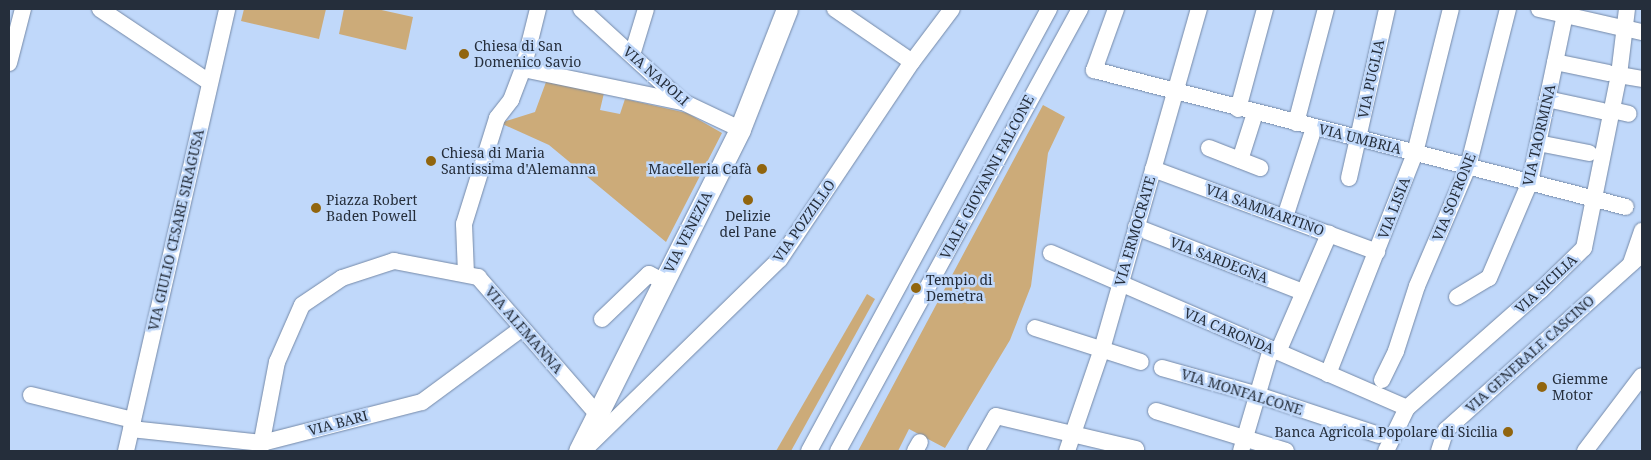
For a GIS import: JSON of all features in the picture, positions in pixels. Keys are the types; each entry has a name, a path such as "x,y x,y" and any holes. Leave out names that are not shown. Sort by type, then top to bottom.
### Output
{"main road":[{"name":"VIA VENEZIA","path":"579,451 740,129 787,9"}],"street":[{"path":"9,63 23,9"},
{"path":"100,9 210,82"},
{"name":"VIA GIULIO CESARE SIRAGUSA","path":"126,451 227,9"},
{"path":"466,274 464,224 497,118 512,100 523,69 538,9"},
{"name":"VIA NAPOLI","path":"581,9 683,102 740,129"},
{"path":"632,56 646,9"},
{"path":"835,9 912,62"},
{"name":"VIA POZZILLO","path":"583,451 780,259 912,62 952,9"},
{"name":"VIALE GIOVANNI FALCONE","path":"809,451 1049,9"},
{"name":"VIALE GIOVANNI FALCONE","path":"838,451 1047,65 1080,9"},
{"name":"VIA UMBRIA","path":"1116,9 1094,70 1296,124 1626,207"},
{"name":"VIA ERMOCRATE","path":"1068,451 1102,350 1173,92 1198,9"},
{"path":"1238,109 1265,9"},
{"path":"1296,124 1326,9"},
{"name":"VIA PUGLIA","path":"1349,178 1386,9"},
{"name":"VIA LISIA","path":"1328,374 1415,153 1451,9"},
{"name":"VIA SOFRONE","path":"1382,380 1396,351 1417,286 1468,167 1508,9"},
{"path":"1539,9 1565,12 1642,32"},
{"name":"VIA SICILIA","path":"1386,451 1407,408 1541,290 1584,248 1594,199 1621,28 1627,9"},
{"name":"VIA TAORMINA","path":"1457,297 1490,278 1530,182 1565,12"},
{"path":"1555,62 1642,79"},
{"path":"523,69 683,102"},
{"path":"1547,99 1629,114"},
{"path":"1240,160 1256,113"},
{"path":"1285,217 1314,128"},
{"path":"1538,143 1589,153"},
{"path":"1209,148 1260,168"},
{"name":"VIA SAMMARTINO","path":"1153,168 1377,252"},
{"name":"VIA SARDEGNA","path":"1136,227 1303,292"},
{"path":"1636,258 1642,231"},
{"path":"1243,445 1274,351 1330,234"},
{"name":"VIA CARONDA","path":"1052,253 1119,284 1407,408"},
{"name":"VIA GENERALE CASCINO","path":"1439,451 1446,430 1565,321 1620,276 1636,258"},
{"name":"VIA ALEMANNA","path":"261,447 278,362 302,305 342,278 394,261 478,277 521,329 597,414"},
{"path":"602,319 649,274 663,281"},
{"path":"1035,328 1141,362"},
{"name":"VIA BARI","path":"32,395 132,425 261,447 422,402 521,329"},
{"name":"VIA MONFALCONE","path":"1162,368 1258,395 1380,435"},
{"path":"1586,451 1627,400 1642,376"},
{"path":"1627,400 1642,406"},
{"path":"1156,411 1243,445 1286,451"},
{"path":"976,451 996,416 1074,432 1136,449"}],"shaded area":[{"path":"244,9 326,9 319,39 241,21"},
{"path":"344,9 377,9 413,17 406,50 339,34"},
{"path":"546,82 604,93 600,110 620,114 625,99 687,113 722,133 666,242 549,145 500,123 535,112"},
{"path":"1043,105 1065,117 1048,153 1031,286 1010,340 945,448 909,429 898,451 858,451"},
{"path":"867,294 875,299 791,451 776,451"}],"place":[{"name":"Chiesa di San Domenico Savio","path":"464,54"},
{"name":"Chiesa di Maria Santissima d'Alemanna","path":"431,161"},
{"name":"Macelleria Cafà","path":"762,169"},
{"name":"Delizie del Pane","path":"748,200"},
{"name":"Piazza Robert Baden Powell","path":"316,208"},
{"name":"Tempio di Demetra","path":"916,288"},
{"name":"Giemme Motor","path":"1542,387"},
{"name":"Banca Agricola Popolare di Sicilia","path":"1508,432"}]}
